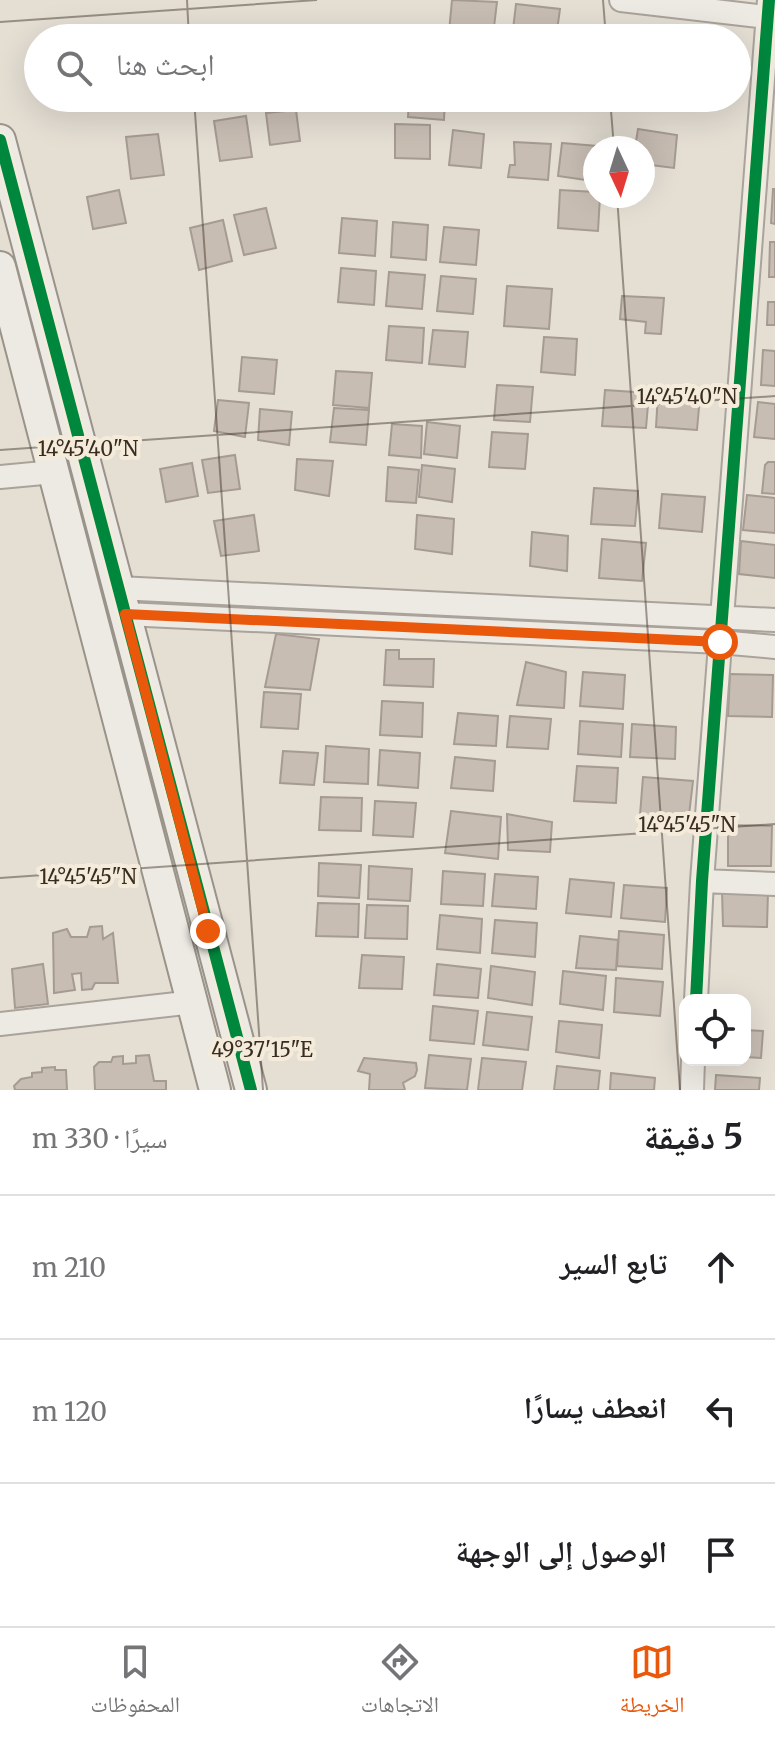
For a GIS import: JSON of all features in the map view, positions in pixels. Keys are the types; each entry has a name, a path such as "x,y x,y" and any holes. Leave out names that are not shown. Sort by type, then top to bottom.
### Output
{"street":[{"path":"621,0 771,12 720,642 696,994"},
{"path":"0,140 251,1090"},
{"path":"0,267 215,1090"},
{"path":"0,477 54,472"},
{"path":"121,601 722,616 775,620"},
{"path":"121,601 775,647"},
{"path":"702,881 775,884"},
{"path":"177,938 208,931"},
{"path":"0,1024 194,1002"},
{"path":"692,1090 693,1066"}],"building":[{"path":"452,0 497,2 494,24 450,24"},
{"path":"516,4 560,9 558,24 514,24"},
{"path":"296,112 300,141 270,145 266,113"},
{"path":"408,112 444,112 444,120 408,117"},
{"path":"246,116 252,157 220,161 214,121"},
{"path":"395,124 430,125 430,159 395,158"},
{"path":"638,129 677,135 674,168 655,166 655,136 637,136"},
{"path":"453,130 484,134 481,168 449,165"},
{"path":"158,134 164,175 131,179 126,137"},
{"path":"514,142 551,144 548,180 508,177 510,165 515,165"},
{"path":"562,143 583,145 583,180 558,176"},
{"path":"775,189 775,224 771,223"},
{"path":"119,190 126,223 93,229 87,197"},
{"path":"560,190 583,191 583,208 599,208 598,231 558,228"},
{"path":"266,208 276,248 244,255 234,215"},
{"path":"342,218 377,221 375,256 339,253"},
{"path":"223,220 232,261 199,270 190,228"},
{"path":"393,222 428,225 426,260 391,257"},
{"path":"444,227 479,230 476,265 440,262"},
{"path":"770,242 775,242 775,277 769,277"},
{"path":"341,268 376,271 374,305 338,302"},
{"path":"389,272 425,275 422,309 386,306"},
{"path":"441,276 476,279 473,314 437,311"},
{"path":"507,286 552,289 549,329 504,326"},
{"path":"622,296 664,298 661,334 645,333 646,322 620,319"},
{"path":"768,302 775,302 775,325 767,325"},
{"path":"389,326 424,328 422,363 386,360"},
{"path":"433,330 468,332 465,367 429,364"},
{"path":"544,337 577,339 575,375 541,372"},
{"path":"763,350 775,351 775,386 761,385"},
{"path":"242,357 277,360 274,394 239,391"},
{"path":"336,371 372,373 369,408 333,405"},
{"path":"497,385 533,387 530,422 494,420"},
{"path":"605,390 649,393 646,428 602,426"},
{"path":"658,393 700,396 697,430 656,427"},
{"path":"218,400 249,403 245,437 214,431"},
{"path":"758,402 775,404 775,439 754,437"},
{"path":"334,408 369,410 366,445 330,442"},
{"path":"260,409 292,412 289,445 258,440"},
{"path":"427,422 460,426 457,458 424,454"},
{"path":"392,424 422,426 421,458 389,455"},
{"path":"492,432 528,434 525,469 489,467"},
{"path":"235,455 240,489 208,493 202,460"},
{"path":"297,459 333,461 329,496 295,490"},
{"path":"768,462 775,462 775,494 762,493"},
{"path":"192,463 198,496 166,502 160,469"},
{"path":"422,465 455,469 452,502 419,497"},
{"path":"388,467 419,470 416,503 386,501"},
{"path":"594,488 638,491 635,526 591,524"},
{"path":"662,494 705,497 702,532 659,528"},
{"path":"747,495 775,498 775,533 743,530"},
{"path":"254,515 259,551 221,556 214,521"},
{"path":"417,515 454,519 452,554 415,549"},
{"path":"532,532 568,536 567,571 530,566"},
{"path":"602,539 646,543 642,581 599,578"},
{"path":"741,541 775,545 775,578 739,574"},
{"path":"276,634 319,639 310,690 265,687"},
{"path":"386,650 399,650 399,659 434,659 433,687 384,685"},
{"path":"526,662 566,672 564,708 517,705"},
{"path":"583,672 625,675 623,709 580,706"},
{"path":"730,674 773,675 772,717 728,716"},
{"path":"264,692 301,694 298,729 261,727"},
{"path":"382,701 423,703 422,737 380,735"},
{"path":"458,713 498,716 496,746 454,744"},
{"path":"510,716 551,719 548,749 507,747"},
{"path":"580,721 623,724 621,757 578,754"},
{"path":"632,724 676,727 675,759 630,757"},
{"path":"326,746 369,749 368,784 324,782"},
{"path":"380,750 420,753 418,788 378,785"},
{"path":"283,751 318,753 314,785 280,783"},
{"path":"455,757 495,761 493,791 451,788"},
{"path":"577,766 618,768 616,803 574,801"},
{"path":"643,777 693,781 689,815 640,815"},
{"path":"321,797 362,798 361,831 319,830"},
{"path":"375,801 416,803 413,837 373,835"},
{"path":"451,811 501,817 498,859 445,853"},
{"path":"507,814 552,822 550,852 508,850"},
{"path":"728,825 772,826 771,866 728,866"},
{"path":"319,863 361,865 359,898 318,896"},
{"path":"369,866 412,869 410,901 368,899"},
{"path":"443,871 485,874 483,906 441,904"},
{"path":"495,874 538,877 536,909 492,906"},
{"path":"570,879 614,883 611,917 566,913"},
{"path":"624,885 667,888 665,922 621,918"},
{"path":"722,890 768,891 767,927 723,926"},
{"path":"318,903 359,904 358,937 316,936"},
{"path":"367,905 408,906 407,939 365,938"},
{"path":"440,915 482,919 480,953 437,949"},
{"path":"495,920 537,923 535,957 492,953"},
{"path":"102,926 103,939 113,933 118,983 95,983 92,989 82,990 81,973 72,974 75,990 54,993 53,933 67,929 71,937 87,937 90,927"},
{"path":"619,931 664,935 662,969 617,966"},
{"path":"580,936 618,940 616,970 576,968"},
{"path":"362,955 404,957 402,989 359,988"},
{"path":"43,964 48,1004 15,1008 12,969"},
{"path":"437,964 481,969 478,998 434,995"},
{"path":"491,966 535,972 532,1005 488,998"},
{"path":"563,971 606,976 603,1010 560,1004"},
{"path":"616,978 663,982 660,1016 614,1012"},
{"path":"433,1006 478,1011 474,1044 430,1040"},
{"path":"487,1012 532,1017 528,1050 483,1045"},
{"path":"559,1021 602,1025 599,1058 556,1052"},
{"path":"751,1030 763,1031 761,1058 751,1057"},
{"path":"149,1055 154,1081 166,1081 166,1090 95,1090 94,1067 99,1062 111,1062 113,1057 123,1056 123,1064 136,1063 136,1056"},
{"path":"429,1055 471,1059 467,1090 425,1088"},
{"path":"364,1058 416,1063 417,1070 415,1076 403,1083 405,1090 369,1090 370,1074 358,1071"},
{"path":"482,1058 526,1062 522,1090 478,1090"},
{"path":"557,1066 600,1071 598,1090 554,1090"},
{"path":"55,1067 55,1070 66,1070 67,1090 15,1090 14,1086 21,1079 42,1072 42,1068"},
{"path":"611,1073 655,1078 654,1090 610,1090"},
{"path":"716,1075 760,1078 759,1090 715,1090"}],"cycle path":[{"path":"696,994 702,881 769,0"},
{"path":"0,140 251,1090"}],"route":[{"path":"208,931 125,614 720,642"}]}
